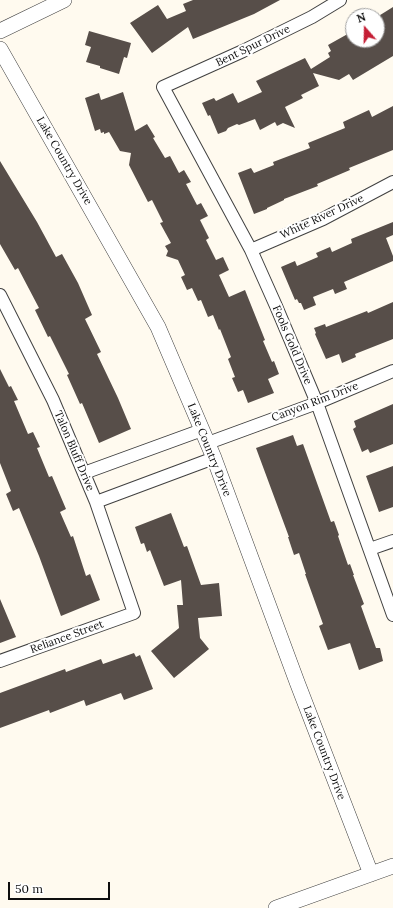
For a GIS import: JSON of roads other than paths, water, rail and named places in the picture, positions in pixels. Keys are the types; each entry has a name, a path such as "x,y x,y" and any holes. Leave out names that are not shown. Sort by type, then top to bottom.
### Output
{"street":[{"path":"0,31 64,0"},
{"name":"Bent Spur Drive","path":"163,87 244,51 312,17 340,0"},
{"name":"Lake Country Drive","path":"0,49 158,327 214,458 297,682 371,874"},
{"name":"Fools Gold Drive","path":"163,87 251,250 276,306 317,403 393,614"},
{"name":"White River Drive","path":"251,250 323,219 393,182"},
{"name":"Talon Bluff Drive","path":"0,295 53,400 96,502 134,613"},
{"name":"Canyon Rim Drive","path":"84,474 205,437 237,432 317,403 393,371"},
{"path":"96,502 214,458"},
{"path":"370,549 393,541"},
{"name":"Reliance Street","path":"0,661 134,613"},
{"path":"276,908 393,866"}]}
